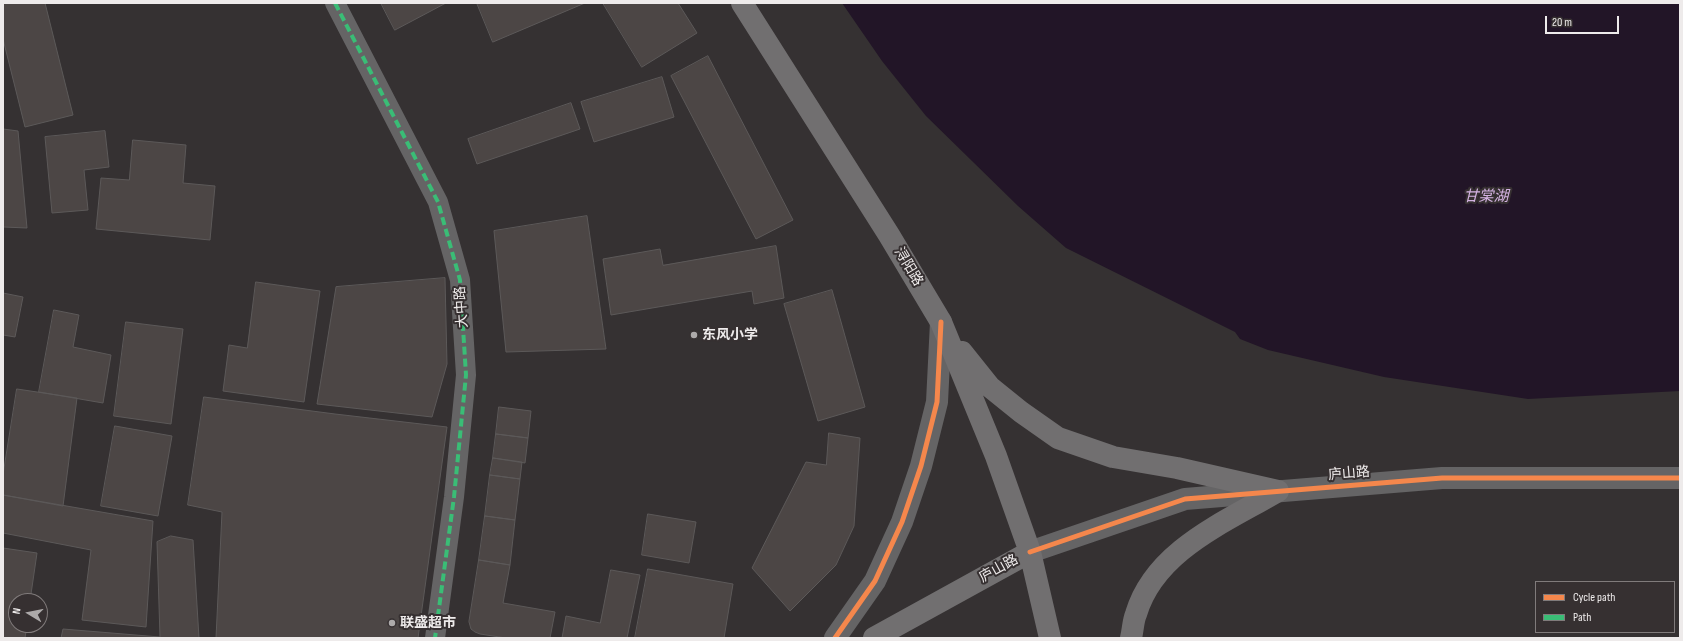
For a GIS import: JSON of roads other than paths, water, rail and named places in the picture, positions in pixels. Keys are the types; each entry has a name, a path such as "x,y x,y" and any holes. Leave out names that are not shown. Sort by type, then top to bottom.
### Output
{"main road":[{"name":"浔阳路","path":"742,3 889,235 941,322 996,456 1030,552 1050,638"},
{"path":"941,322 969,363 990,387 1021,412 1058,438 1113,456 1177,468 1278,491"},
{"path":"1131,638 1136,614 1147,589 1163,567 1182,550 1202,536 1278,491"},
{"name":"庐山路","path":"874,638 1030,552"}],"street":[{"name":"大中路","path":"335,3 438,202 460,280 466,375 454,497 435,638"},
{"path":"835,638 875,581 905,515 921,466 937,402 941,322"},
{"name":"庐山路","path":"1030,552 1185,499 1442,478 1680,478"}],"water":[{"name":"甘棠湖","path":"842,3 1680,3 1680,391 1528,399 1384,377 1268,350 1240,339 1235,332 1066,248 1018,206 926,116 882,61"}],"place":[{"name":"东风小学","path":"694,335"},
{"name":"联盛超市","path":"392,623"}]}
